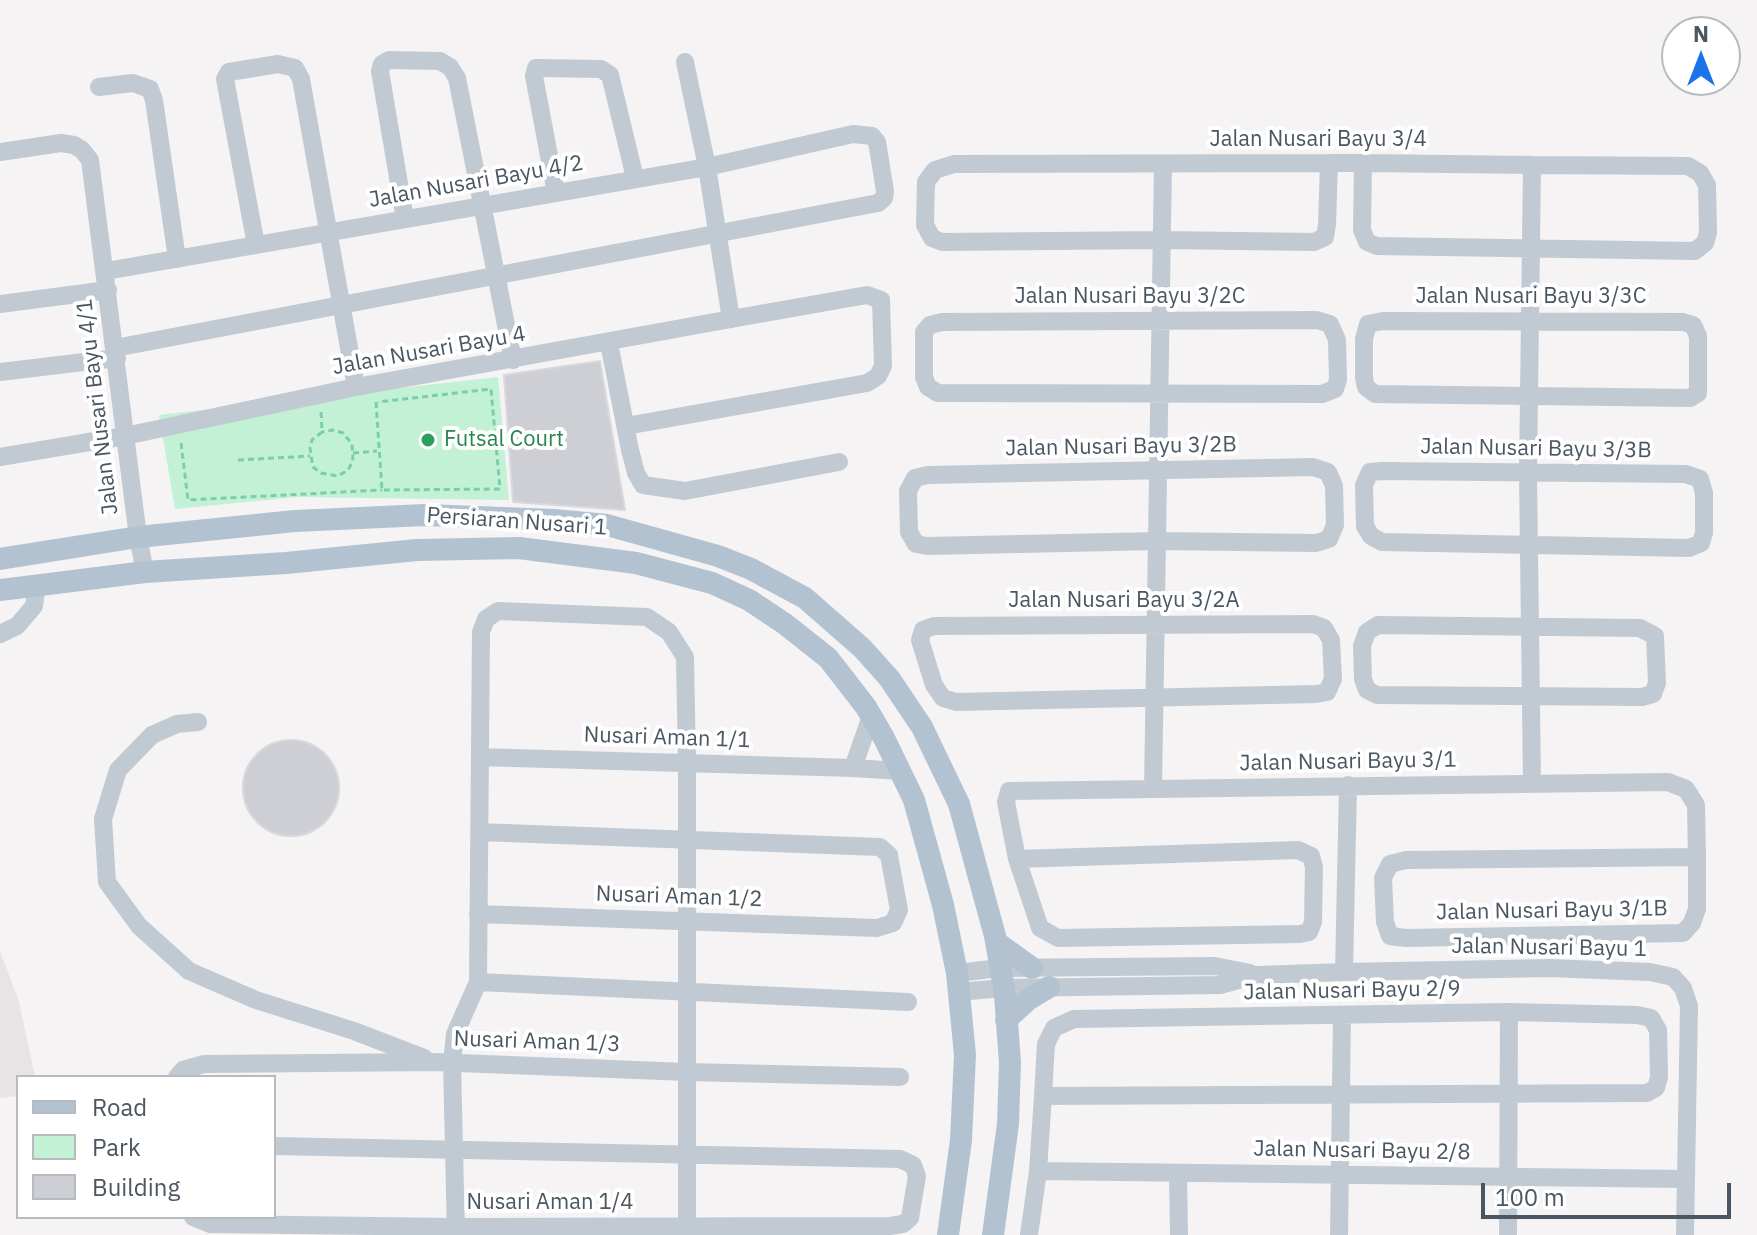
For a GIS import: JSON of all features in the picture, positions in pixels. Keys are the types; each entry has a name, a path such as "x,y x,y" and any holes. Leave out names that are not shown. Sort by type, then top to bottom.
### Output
{"main road":[{"name":"Persiaran Nusari 1","path":"0,559 138,537 295,521 425,515 554,520 607,525 718,556 751,569 805,598 862,648 889,678 922,727 959,804 996,942 1010,1063 1008,1124 993,1235"},
{"name":"Persiaran Nusari 1","path":"0,590 145,572 417,550 519,548 636,563 712,583 749,600 785,624 828,658 871,716 914,800 925,836 958,982 965,1055 961,1140 948,1235"},
{"path":"996,942 1032,968"},
{"path":"1006,1020 1029,999 1049,987"}],"street":[{"path":"405,219 380,71 382,64 397,59 440,61 450,67 457,78 513,360"},
{"path":"685,62 707,167 731,319"},
{"path":"256,245 225,79 229,72 278,64 295,68 301,79 356,387"},
{"path":"556,193 534,76 536,68 601,69 610,75 635,178"},
{"path":"99,87 133,83 150,89 177,259"},
{"name":"Jalan Nusari Bayu 4/2","path":"0,304 107,281 177,259 707,167 853,134 872,136 877,142 885,191 884,198 878,203 718,235"},
{"name":"Jalan Nusari Bayu 4/1","path":"0,152 61,143 74,145 90,160 145,572"},
{"path":"1162,240 1314,242 1325,237 1329,163"},
{"path":"1363,163 1362,230 1367,242 1377,246 1533,250"},
{"name":"Jalan Nusari Bayu 3/4","path":"1162,240 942,242 932,238 925,225 926,182 935,170 954,164 1363,163 1688,166 1700,173 1707,185 1708,233 1705,243 1695,251 1533,250"},
{"path":"1153,789 1163,164"},
{"path":"1532,165 1533,250 1528,395 1532,784"},
{"path":"0,372 116,353 341,305 718,235"},
{"name":"Jalan Nusari Bayu 4","path":"0,457 125,436 356,387 867,295 878,297 883,304 883,366 878,376 867,383 626,426"},
{"name":"Jalan Nusari Bayu 3/2C","path":"1317,320 1330,324 1337,340 1338,380 1335,389 1322,394 938,393 928,387 924,377 924,332 930,325 942,322 1161,321 1317,320"},
{"name":"Jalan Nusari Bayu 3/3C","path":"1383,321 1529,321 1683,322 1693,325 1698,336 1698,393 1690,398 1375,394 1366,387 1364,339 1368,324 1383,321"},
{"path":"609,343 636,473 643,485 685,491 839,462"},
{"name":"Jalan Nusari Bayu 3/2B","path":"1313,467 1328,472 1334,486 1335,525 1329,539 1316,543 1158,541 927,546 916,544 909,532 908,491 915,478 928,475 1159,469 1313,467"},
{"name":"Jalan Nusari Bayu 3/3B","path":"1370,472 1528,473 1686,474 1700,479 1704,493 1701,543 1689,548 1382,542 1371,536 1365,526 1364,485 1370,472"},
{"path":"0,634 17,626 34,606 37,585"},
{"path":"456,1231 454,1150 443,1062 478,982 481,632 486,619 498,611 647,617 669,632 685,657 687,1231"},
{"name":"Jalan Nusari Bayu 3/2A","path":"1313,624 1324,628 1331,640 1333,679 1327,692 1316,694 956,702 943,698 934,685 920,640 923,630 934,626 1157,625 1313,624"},
{"path":"1378,625 1529,628 1640,628 1655,636 1657,683 1653,694 1642,697 1377,695 1367,690 1363,679 1362,646 1367,632 1378,625"},
{"path":"853,768 871,716"},
{"path":"198,722 177,724 152,735 118,770 103,819 107,882 139,926 189,971 256,1000 443,1062"},
{"name":"Nusari Aman 1/1","path":"480,757 900,771"},
{"name":"Jalan Nusari Bayu 3/1","path":"1017,859 1006,802 1009,791 1668,782 1686,789 1696,805 1697,857"},
{"path":"1344,972 1348,785"},
{"path":"479,832 687,842"},
{"name":"Nusari Aman 1/2","path":"478,914 877,928 893,923 899,910 889,855 880,847 687,842"},
{"path":"1298,850 1311,856 1314,867 1313,922 1309,932 1058,938 1040,928 1017,859 1298,850"},
{"name":"Jalan Nusari Bayu 3/1B","path":"1697,857 1697,909 1692,923 1683,933 1406,938 1390,936 1385,922 1383,878 1390,864 1406,860 1697,857"},
{"name":"Jalan Nusari Bayu 1","path":"958,982 1002,978 1032,968 1215,966 1257,975"},
{"name":"Jalan Nusari Bayu 1","path":"1002,978 1049,987 1220,985 1257,975 1550,968 1650,972 1673,977 1683,988 1689,1006 1685,1235"},
{"path":"478,982 908,1002"},
{"path":"1508,1235 1509,1012"},
{"name":"Jalan Nusari Bayu 2/9","path":"1043,1096 1046,1044 1054,1028 1074,1019 1509,1012 1637,1015 1651,1018 1658,1030 1659,1077 1656,1088 1647,1093 1510,1091"},
{"path":"1339,1235 1342,1015"},
{"name":"Nusari Aman 1/3","path":"179,1075 183,1070 204,1064 443,1062 900,1077"},
{"path":"1029,1235 1038,1171 1043,1096 1510,1091"},
{"path":"276,1146 687,1155"},
{"name":"Nusari Aman 1/4","path":"202,1220 456,1231 687,1231 890,1226 903,1224 910,1218 917,1176 913,1165 900,1159 687,1155"},
{"name":"Jalan Nusari Bayu 2/8","path":"1038,1171 1685,1179"},
{"path":"1178,1173 1179,1235"}],"path":[{"path":"180,440 188,500 382,490 500,489 491,389 376,402 382,490"},
{"path":"321,409 322,432"},
{"path":"333,430 347,436 353,453 348,470 338,476 321,473 313,467 310,456 312,440 322,432 333,430"},
{"path":"353,453 379,451"},
{"path":"238,460 310,456"}],"shaded area":[{"path":"0,951 19,1002 35,1075 16,1075 16,1096 0,1098"}],"green space":[{"path":"498,377 509,500 298,497 175,509 159,415"}],"building":[{"path":"600,361 625,510 513,502 504,375"},
{"path":"291,740 309,743 325,754 336,770 339,788 336,806 325,822 309,833 291,836 273,833 257,822 246,806 243,788 246,770 257,754 273,743"}],"place":[{"name":"Futsal Court","path":"428,440"}]}
